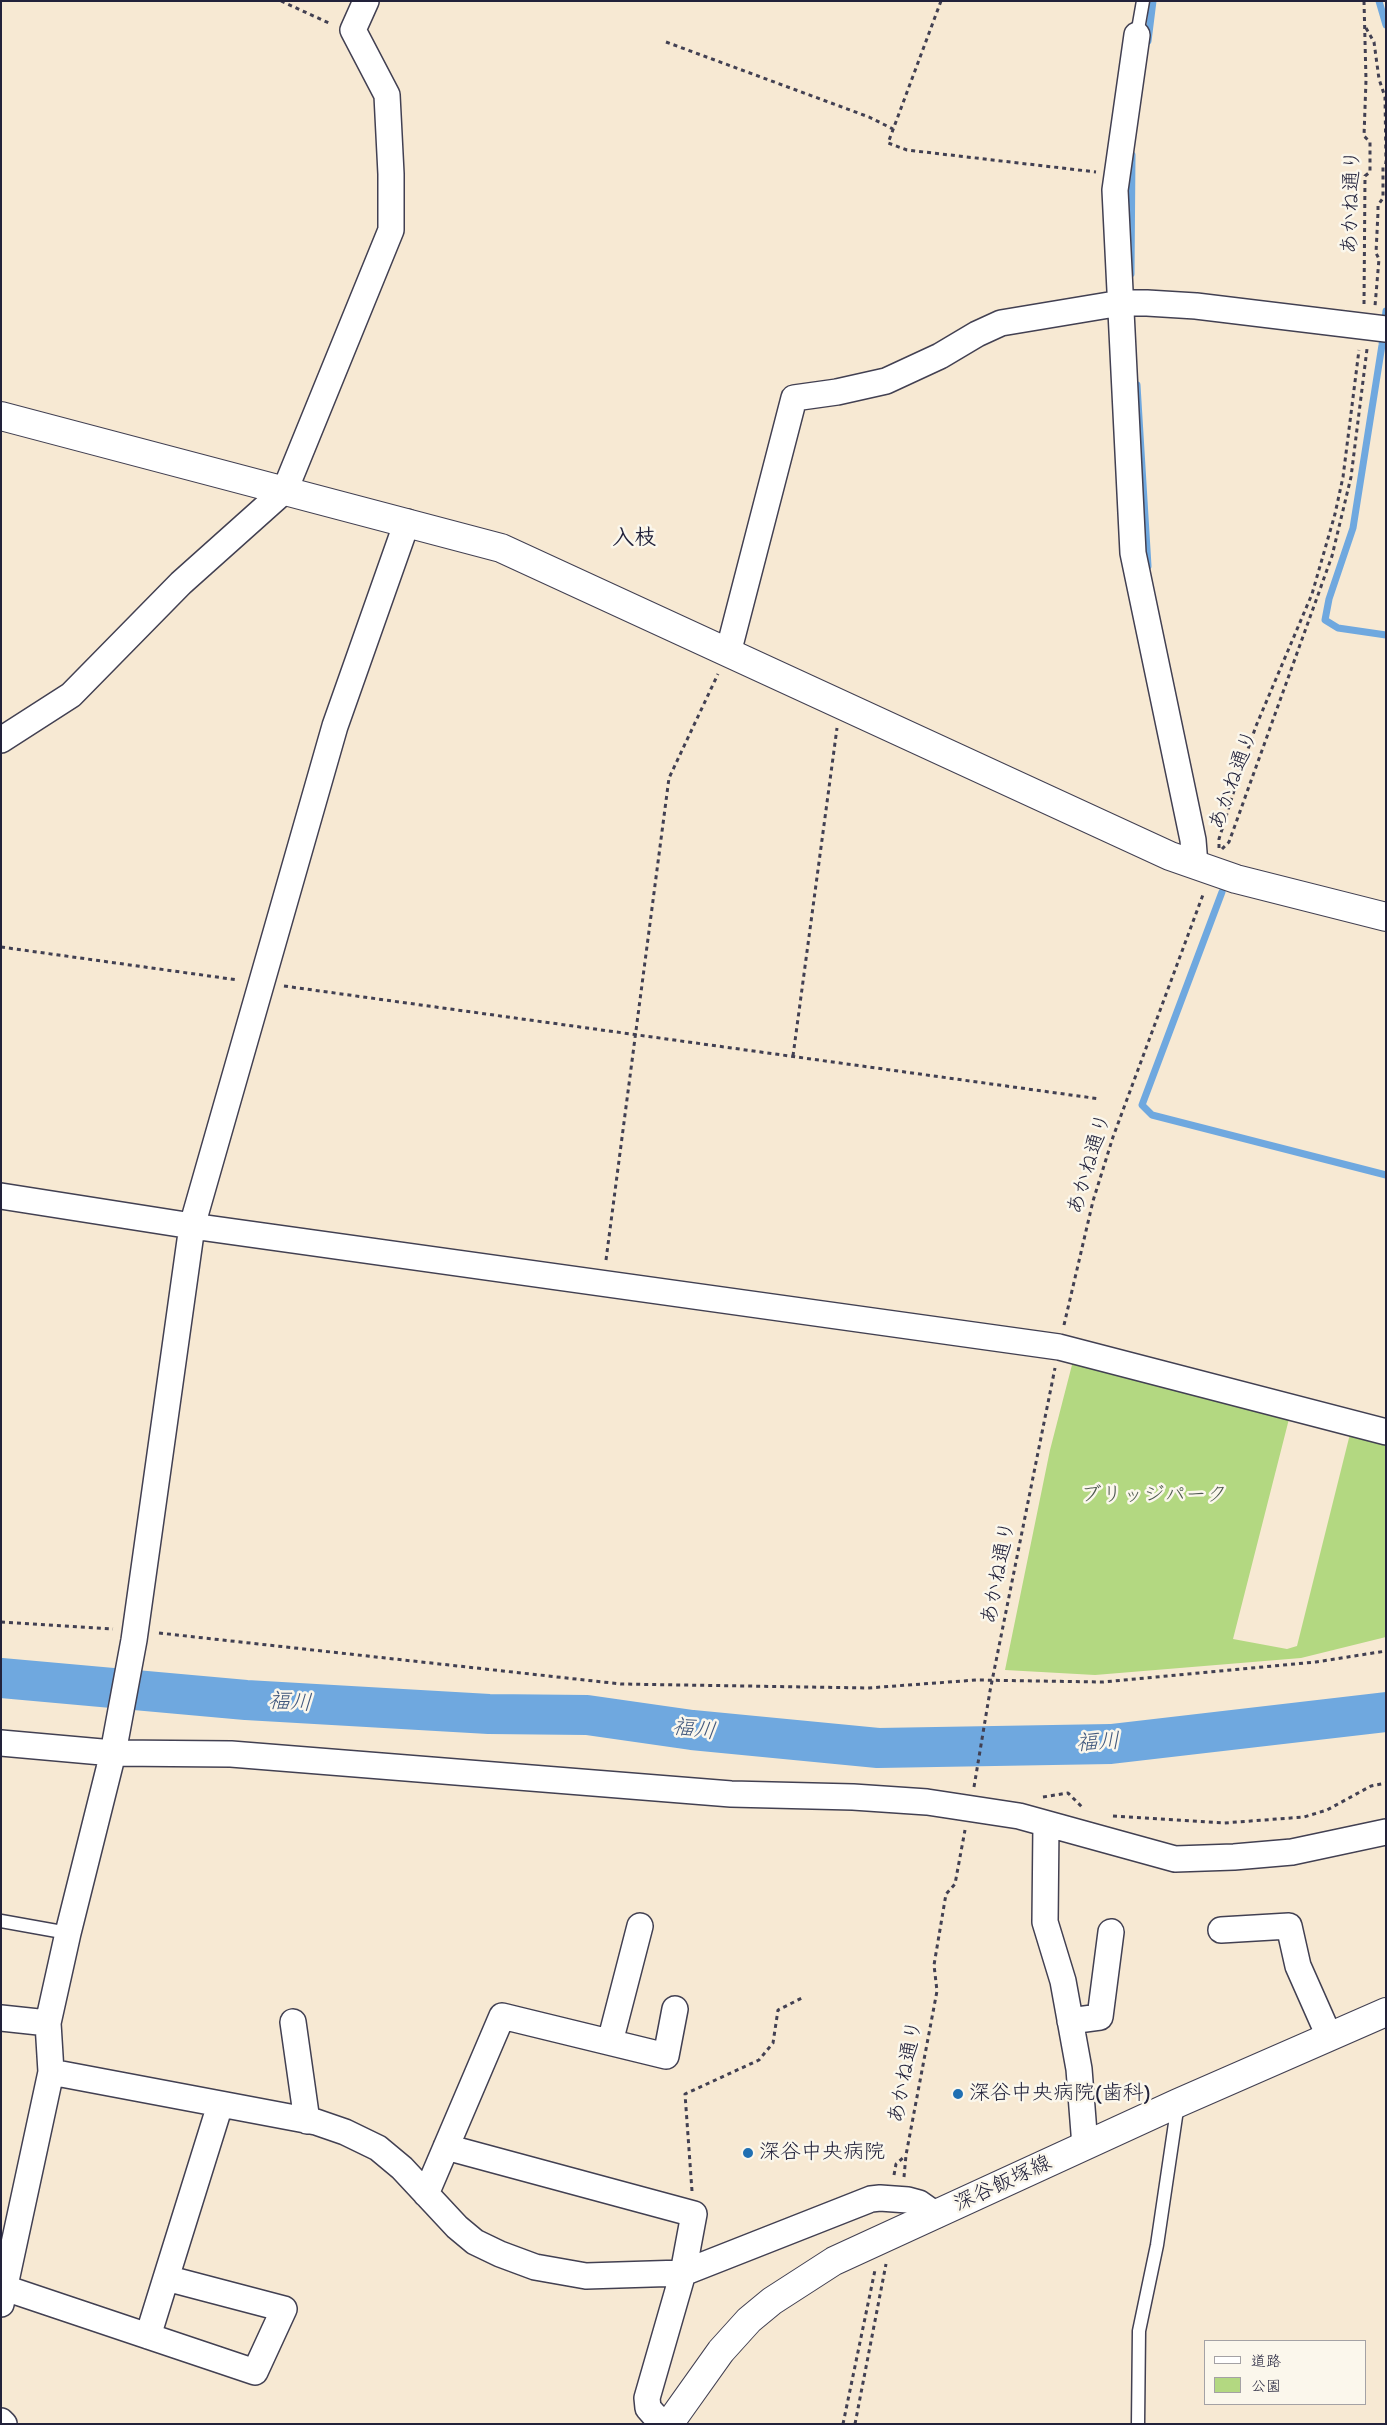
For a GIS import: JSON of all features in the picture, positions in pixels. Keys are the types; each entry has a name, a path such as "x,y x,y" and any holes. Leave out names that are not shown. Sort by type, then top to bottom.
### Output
{"street":[{"path":"1,740 71,695 180,583 285,490 390,230 391,174 387,95 353,30 366,1"},
{"path":"1137,35 1116,175 1134,553 1193,840 1206,869"},
{"path":"728,653 794,398 886,381 940,356 977,334 1001,323 1121,303 1381,318"},
{"path":"1,416 501,548 1133,840 1236,879 1386,917"},
{"path":"166,2278 284,2309 255,2372 148,2336 3,2296 50,2072 48,2023 68,1933 115,1745 134,1635 192,1226 335,726 407,522"},
{"path":"1,1196 192,1226 1059,1347 1386,1432"},
{"path":"1,1743 115,1745 722,1794 852,1797 927,1802 980,1809 1046,1824 1175,1859 1234,1858 1292,1852 1386,1832"},
{"path":"1046,1824 1044,1922 1064,1981 1078,2069 1085,2146"},
{"path":"610,2042 640,1926"},
{"path":"1222,1930 1289,1926 1298,1966 1329,2036"},
{"path":"1070,2021 1100,2017 1111,1932"},
{"path":"426,2194 502,2016 666,2056 675,2010"},
{"name":"深谷飯塚線","path":"669,2424 721,2351 749,2320 800,2281 834,2261 1178,2103 1386,2012"},
{"path":"1,2018 48,2023"},
{"path":"293,2022 307,2121"},
{"path":"50,2072 307,2121 345,2132 378,2148 402,2168 457,2228 475,2242 535,2267 586,2276 683,2273 871,2199 900,2199 919,2203 936,2215"},
{"path":"148,2336 220,2105"},
{"path":"446,2147 694,2214 683,2273 647,2398 648,2408 655,2416 669,2424"},
{"path":"1,2421 4,2424"}],"lane":[{"path":"1137,35 1142,1"},
{"path":"1,1921 68,1933"},
{"path":"1138,2424 1139,2331 1156,2245 1178,2103"}],"path":[{"path":"281,1 337,27 353,30"},
{"path":"941,1 888,142 907,150 1116,175"},
{"name":"あかね通り","path":"1364,1 1364,136 1370,142 1370,172 1365,176 1364,305"},
{"path":"1365,27 1374,42 1379,80 1384,97 1386,163 1383,167 1383,198 1378,204 1376,253 1379,259 1381,318"},
{"path":"666,42 868,117 893,129"},
{"name":"あかね通り","path":"1062,1331 1093,1201 1113,1137 1206,869 1219,839 1256,726 1312,594 1344,477 1360,346"},
{"name":"あかね通り","path":"1206,869 1229,842 1332,556 1351,477 1367,347"},
{"path":"603,1283 669,778 728,653"},
{"path":"793,1056 840,705"},
{"path":"1,947 1100,1099"},
{"name":"あかね通り","path":"972,1795 990,1691 1056,1367"},
{"path":"1,1622 621,1684 868,1688 993,1679 1103,1682 1316,1662 1386,1651"},
{"path":"1106,1815 1136,1819 1224,1823 1304,1817 1327,1810 1371,1786 1386,1783"},
{"path":"1040,1798 1068,1793 1083,1808 1090,1811"},
{"name":"あかね通り","path":"900,2199 906,2155 937,1991 934,1965 946,1894 955,1884 966,1826"},
{"path":"694,2214 685,2094 759,2060 773,2043 778,2010 802,1998"},
{"path":"843,2424 886,2238"},
{"path":"855,2424 886,2238"}],"green space":[{"name":"ブリッジパーク","path":"1073,1361 1290,1415 1233,1639 1287,1649 1297,1646 1351,1430 1386,1439 1386,1637 1301,1658 1095,1675 1005,1670 1050,1450"}],"waterway":[{"path":"1148,41 1153,1"},
{"path":"1379,1 1386,25"},
{"path":"1131,274 1132,155"},
{"path":"1386,311 1353,528 1329,599 1325,620 1338,628 1386,635"},
{"path":"1137,385 1148,566"},
{"path":"1222,892 1142,1105 1152,1115 1386,1175"},
{"name":"福川","path":"1,1678 246,1700 489,1714 587,1715 692,1730 878,1748 1111,1744 1386,1712"}],"place":[{"name":"深谷中央病院(歯科)","path":"958,2094"},
{"name":"深谷中央病院","path":"748,2153"}],"district":[{"name":"入枝","path":"634,538"}]}
